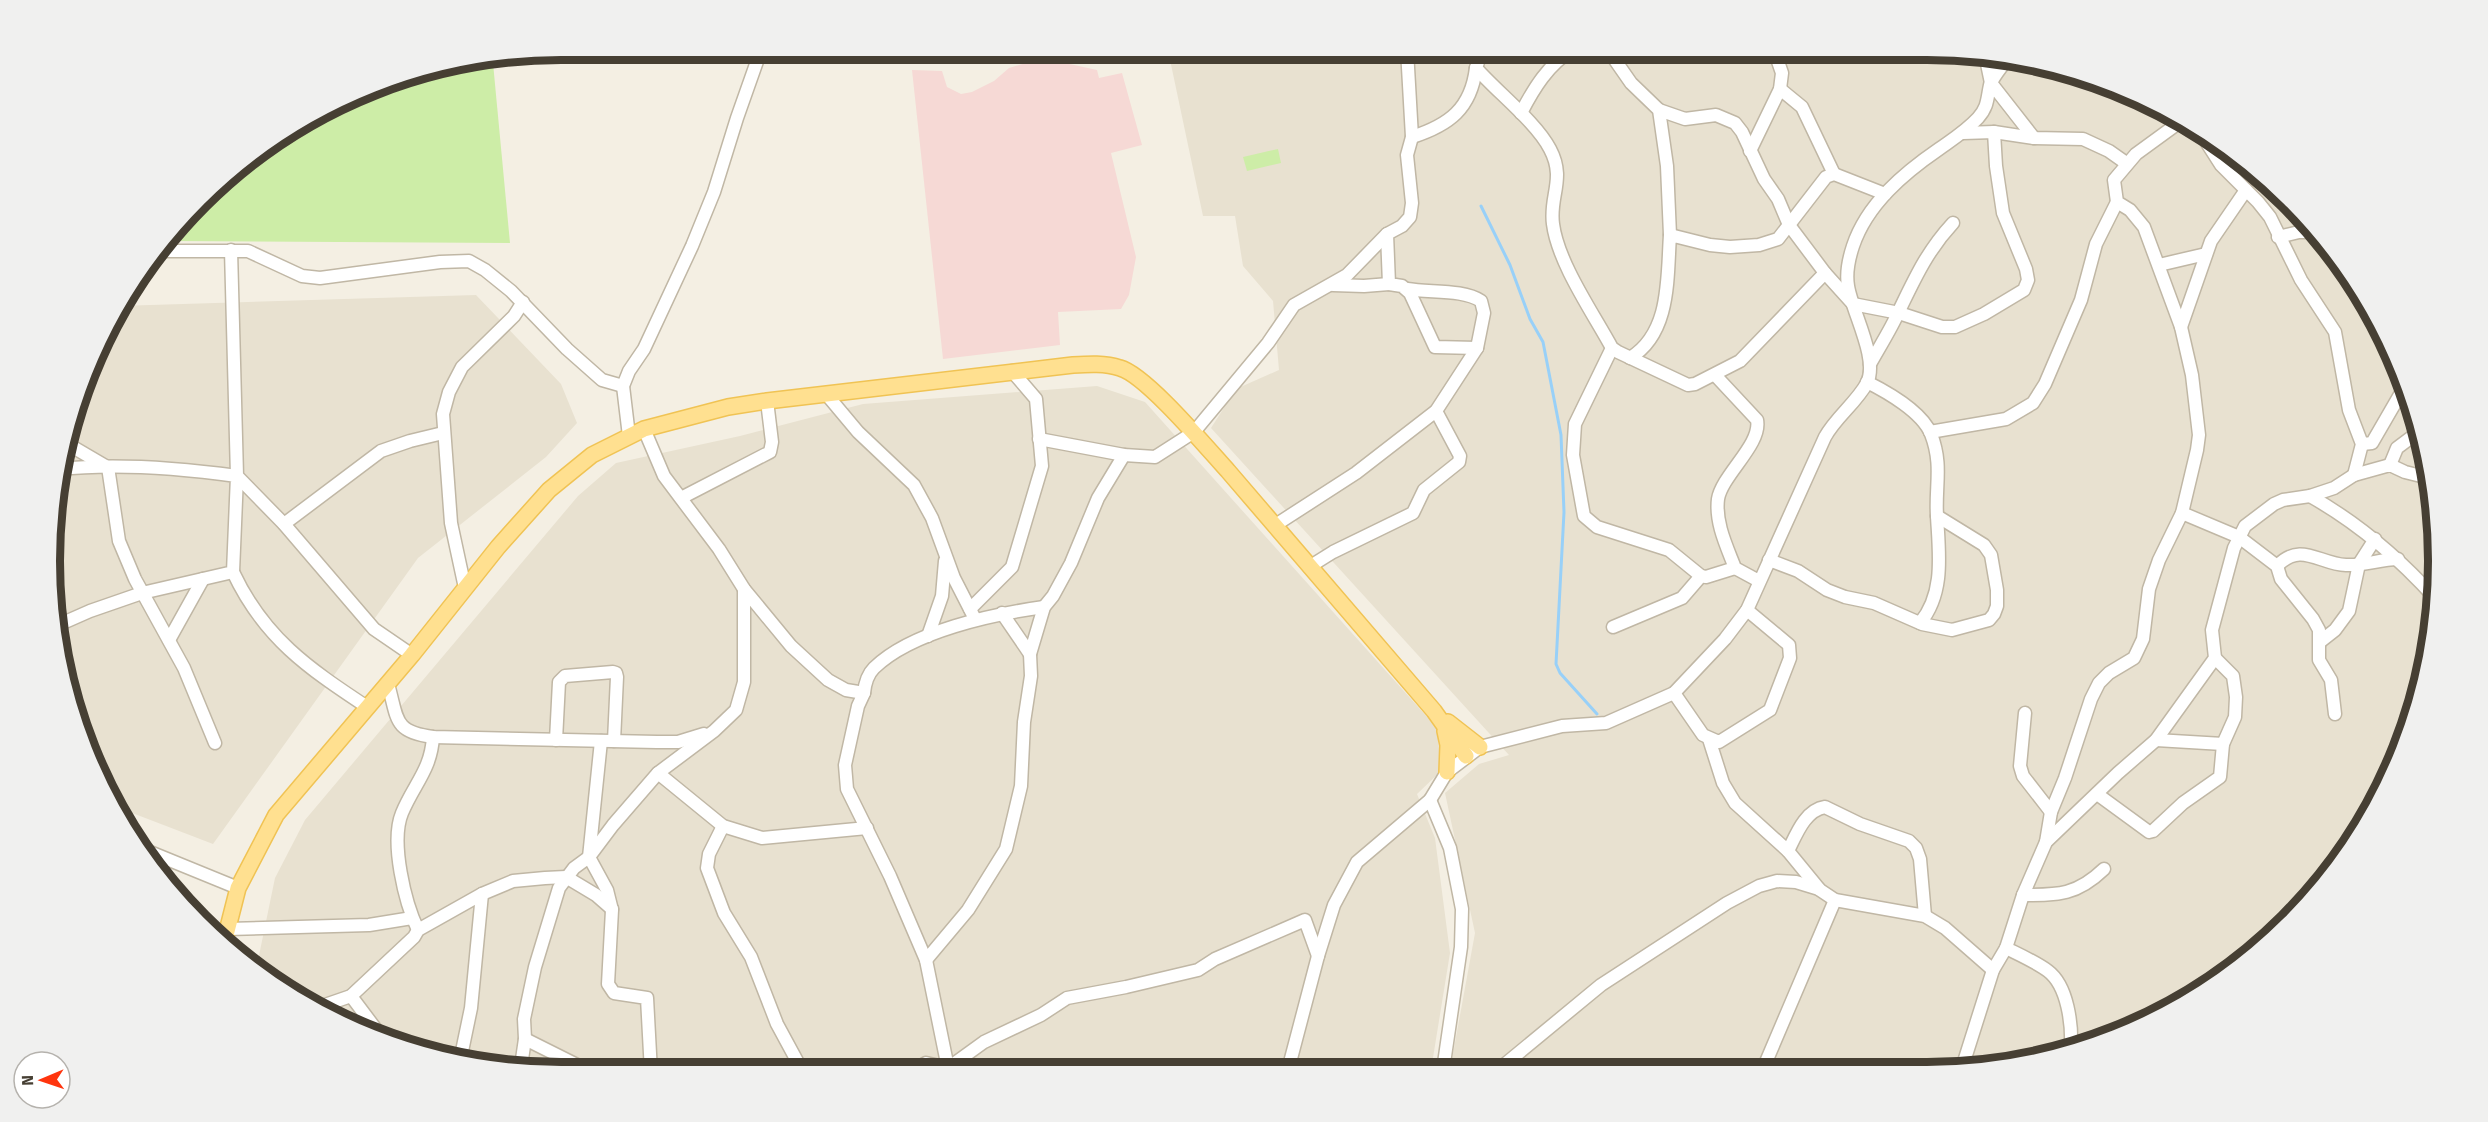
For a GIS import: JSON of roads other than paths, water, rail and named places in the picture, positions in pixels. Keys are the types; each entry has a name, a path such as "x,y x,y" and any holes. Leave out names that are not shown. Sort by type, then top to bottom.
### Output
{"main road":[{"path":"227,934 238,888 276,815 549,490 592,455 644,429 728,407 767,401 1012,371 1092,364 1120,368 1136,375 1194,432 1438,716 1466,756"},
{"path":"1438,716 1480,747"},
{"path":"1438,716 1448,745 1447,772"}],"street":[{"path":"629,436 623,386 629,371 644,349 692,246 714,192 757,60"},
{"path":"1039,439 1124,455 1155,458 1194,432 1268,343 1294,305 1308,295 1333,285 1347,275 1387,234 1402,226 1410,217 1412,203 1407,155 1412,137 1408,60"},
{"path":"1412,137 1440,127 1452,119 1471,92 1479,60"},
{"path":"1521,113 1546,73 1557,60"},
{"path":"1615,60 1631,82 1659,111 1685,119 1716,115 1735,123 1742,132 1764,179 1778,199 1789,225 1825,273 1853,304 1899,313 1930,325 1955,327 1984,314 2024,290 2028,280 2026,269 2003,213 1994,132"},
{"path":"1750,151 1780,89 1782,74 1777,60"},
{"path":"1870,364 1847,285 1853,245 1863,225 1885,194 1919,163 1963,133 1987,106 1991,83 1987,64"},
{"path":"1991,83 2002,66"},
{"path":"1476,68 1521,113 1550,147 1558,167 1553,223 1556,236 1571,272 1612,348 1688,385 1695,384 1731,367 1750,351 1825,273"},
{"path":"1991,83 2034,138"},
{"path":"1780,89 1803,107 1834,174"},
{"path":"1630,358 1644,349 1659,324 1666,296 1670,235 1667,166 1659,111"},
{"path":"1930,432 2006,419 2033,403 2045,384 2081,300 2096,244 2117,202 2114,180 2136,153 2174,125"},
{"path":"1963,133 1994,132 2034,138 2083,138 2109,151 2126,164"},
{"path":"2209,147 2217,160 2270,217 2301,280 2335,332 2349,410 2362,444 2354,475"},
{"path":"1670,235 1710,246 1759,245 1778,239 1826,177 1834,174 1885,194"},
{"path":"2181,327 2211,241 2246,190"},
{"path":"1964,1061 1993,970 2006,948 2023,895 2046,842 2051,812 2069,768 2091,699 2099,683 2109,673 2134,658 2143,639 2149,589 2159,560 2182,513 2199,435 2192,375 2181,327 2149,238 2139,219 2117,202"},
{"path":"1290,1062 1318,956 1334,906 1357,862 1430,800 1447,772 1480,747 1562,726 1606,723 1674,693 1725,639 1747,610 1829,430 1867,382 1870,364 1899,313 1930,250 1953,223"},
{"path":"2278,237 2305,232"},
{"path":"1387,234 1389,284"},
{"path":"231,250 237,476 234,572 256,612 280,642 313,671 367,707"},
{"path":"168,251 248,251 302,276 320,278 440,262 469,261 485,270 523,302 567,349 602,380 623,386"},
{"path":"2159,265 2206,254"},
{"path":"1274,526 1356,472 1436,411 1477,348 1485,313 1481,301 1471,294 1429,293 1389,284 1333,285"},
{"path":"1407,289 1434,347 1477,348"},
{"path":"465,588 451,523 443,414 449,392 462,367 514,316 523,302"},
{"path":"1612,348 1575,424 1573,455 1584,516 1597,527 1669,550 1701,576 1706,577 1735,568"},
{"path":"973,614 1012,567 1042,466 1036,399 1012,371"},
{"path":"1715,375 1755,416 1758,426 1755,437 1718,497 1720,524 1735,568 1759,581"},
{"path":"1867,382 1904,403 1930,432 1940,472 1937,516 1938,580 1933,599 1920,623"},
{"path":"827,395 858,432 914,485 933,518 954,578 973,614"},
{"path":"2362,444 2372,443 2399,396"},
{"path":"681,498 770,452 767,401"},
{"path":"1309,567 1333,552 1413,513 1424,490 1459,462 1460,456 1436,411"},
{"path":"644,429 664,476 719,549 744,589 790,646 817,672 846,690 864,693"},
{"path":"284,524 381,451 443,433"},
{"path":"2390,465 2397,448 2412,437"},
{"path":"73,447 108,467"},
{"path":"926,960 968,910 1006,849 1021,786 1024,722 1031,676 1030,654 1044,607 1053,596 1071,563 1098,498 1124,455"},
{"path":"2097,794 2144,830 2153,831 2183,803 2220,777 2223,744 2235,717 2236,697 2233,676 2215,658 2212,630 2239,537 2254,518 2274,504 2334,488 2354,475 2390,465 2420,476"},
{"path":"108,467 119,541 142,593 170,640 215,743"},
{"path":"69,469 108,467 192,470 237,476 284,524 374,629 412,655"},
{"path":"2310,496 2375,539 2427,590"},
{"path":"2182,513 2239,537 2277,566 2281,579 2316,624 2321,641 2319,660 2332,684 2335,714"},
{"path":"1769,560 1798,571 1827,590 1845,597 1874,603 1920,623 1952,630 1989,620 1997,606 1997,590 1990,555 1984,544 1937,516"},
{"path":"2321,641 2335,630 2349,611 2359,564 2375,539"},
{"path":"928,636 942,596 945,554"},
{"path":"2277,566 2285,557 2294,554 2309,555 2335,564 2359,564 2376,560 2398,559"},
{"path":"64,623 142,593 234,572"},
{"path":"1613,627 1682,598 1701,576"},
{"path":"170,640 203,579"},
{"path":"522,1060 525,1040 524,1019 535,967 559,888 566,877 590,857 613,825 658,773 714,731 736,710 744,682 744,589"},
{"path":"945,1062 926,960 847,789 845,765 858,706 864,693 866,680 874,668 899,651 973,614 1002,613 1044,607"},
{"path":"1674,693 1703,735 1719,742 1770,710 1790,658 1789,645 1747,610"},
{"path":"1002,613 1030,654"},
{"path":"2046,842 2156,740 2215,658"},
{"path":"556,740 561,678 613,672 616,673 617,678 614,741"},
{"path":"387,684 398,719 403,728 415,735 678,742 714,731"},
{"path":"2025,713 2020,766 2023,776 2051,812"},
{"path":"418,930 412,918 399,854 401,815 430,762 434,737"},
{"path":"1709,739 1719,774 1735,803 1788,851 1820,890"},
{"path":"2156,740 2223,744"},
{"path":"601,741 590,857 607,890 612,910 608,984 614,993 646,998 650,1062"},
{"path":"658,773 723,826 762,838 867,828"},
{"path":"1430,800 1450,848 1462,909 1461,947 1444,1062"},
{"path":"1788,851 1806,819 1814,810 1825,807 1860,824 1909,841 1916,848 1920,859 1925,916"},
{"path":"723,826 709,854 707,868 724,913 751,957 777,1024 798,1062"},
{"path":"155,854 238,888"},
{"path":"2023,895 2057,895 2074,891 2104,869"},
{"path":"328,1004 351,996 414,937 418,930 482,894 513,881 566,877 596,895 612,910"},
{"path":"1508,1062 1601,985 1727,903 1759,886 1777,881 1796,882 1820,890 1835,900 1925,916 1945,928 1993,970"},
{"path":"462,1052 472,998 482,894"},
{"path":"1766,1062 1835,900"},
{"path":"229,936 369,925 412,918"},
{"path":"958,1062 984,1042 1041,1015 1067,998 1198,970 1215,959 1305,920 1318,956"},
{"path":"2006,948 2049,972 2058,983 2066,1002 2072,1040"},
{"path":"351,996 373,1025"},
{"path":"525,1040 568,1062"}],"waterway":[{"path":"1481,206 1510,265 1530,319 1543,342 1561,435 1564,512 1556,664 1560,673 1597,714"}]}
